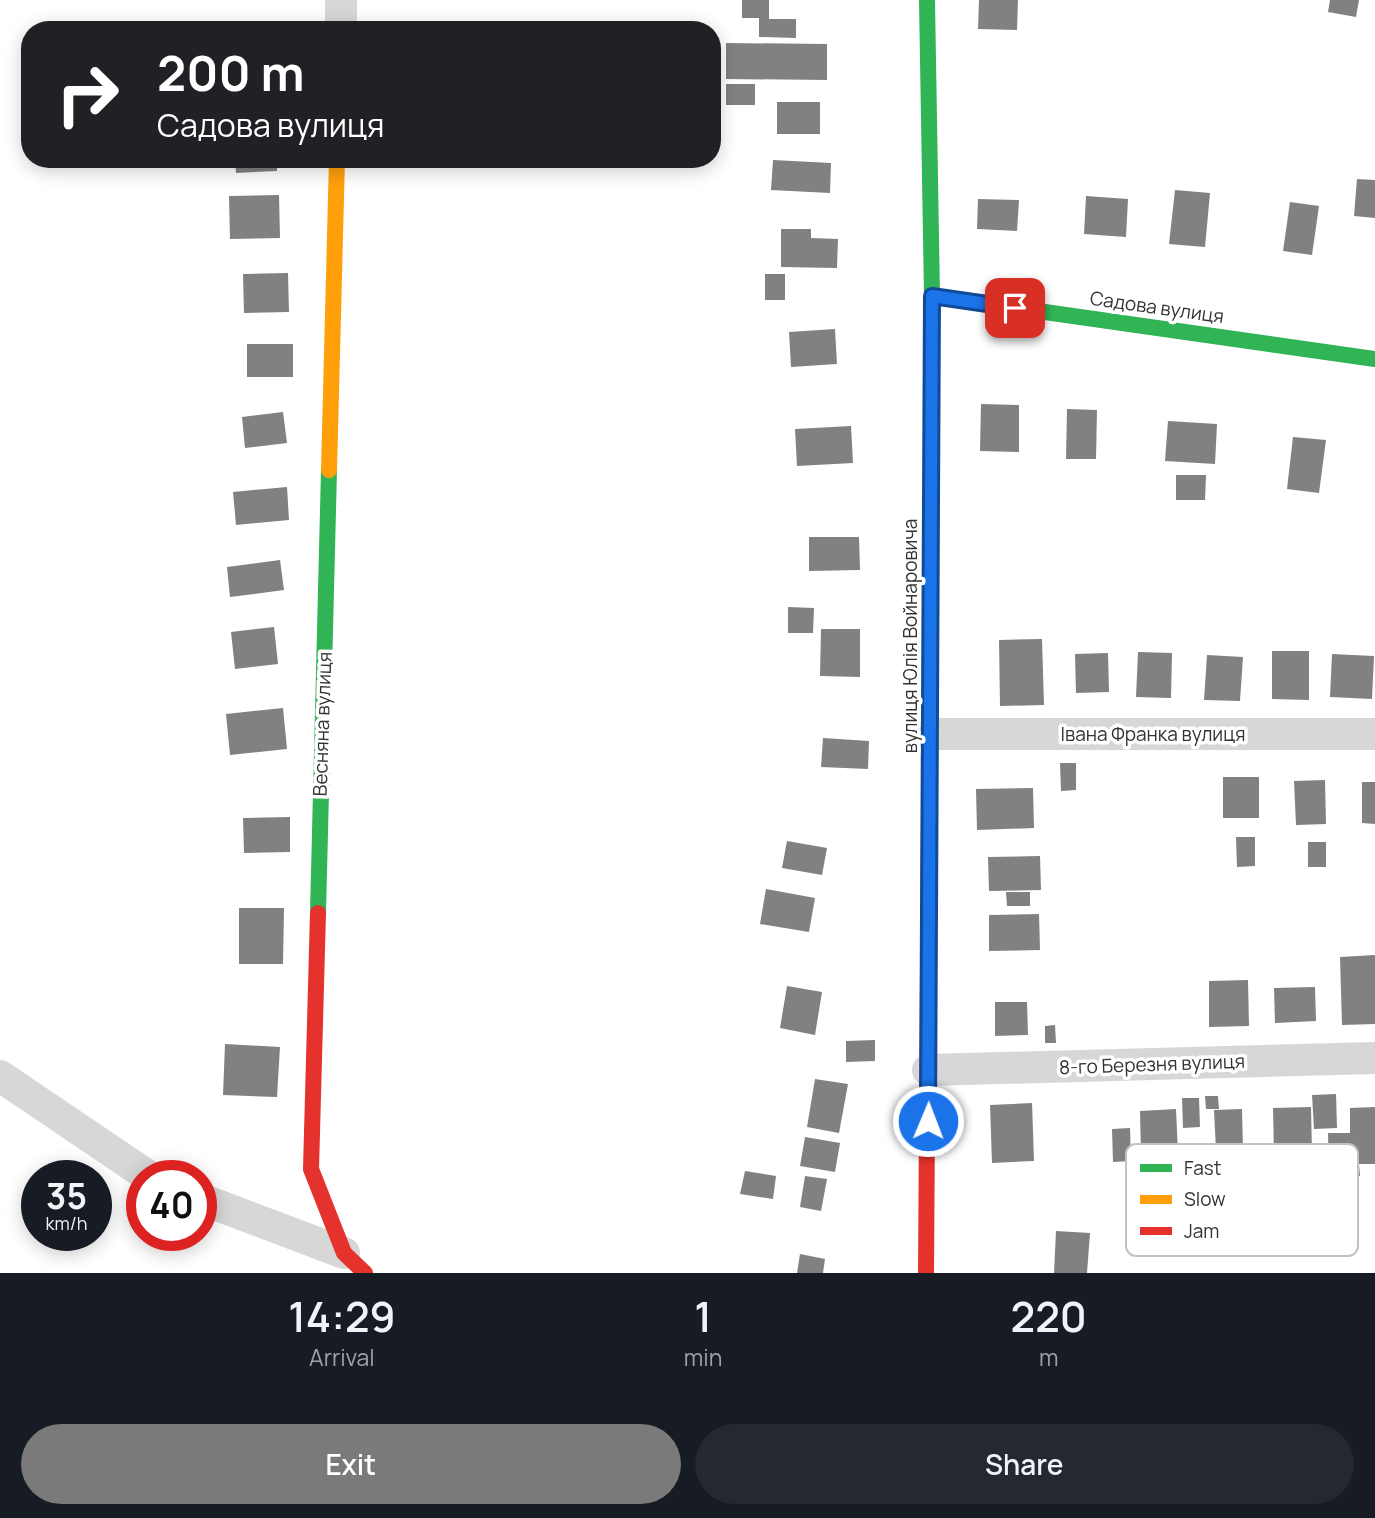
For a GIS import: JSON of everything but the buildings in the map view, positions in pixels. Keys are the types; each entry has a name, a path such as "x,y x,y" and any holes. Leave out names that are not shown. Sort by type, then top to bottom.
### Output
{"street":[{"path":"341,0 341,21"},
{"name":"вулиця Юлія Войнаровича","path":"926,1273 932,296 927,0"},
{"name":"Весняна вулиця","path":"337,168 311,1170 355,1263"},
{"name":"Садова вулиця","path":"932,296 1375,359"},
{"name":"Івана Франка вулиця","path":"930,734 1375,734"},
{"name":"8-го Березня вулиця","path":"928,1070 1375,1058"},
{"path":"0,1076 126,1161"},
{"path":"217,1206 355,1263"}],"traffic: fast":[{"path":"927,0 932,296 930,672"},
{"path":"932,296 1375,359"},
{"path":"318,913 329,470"}],"traffic: slow":[{"path":"329,470 337,168"}],"traffic: jam":[{"path":"926,1273 930,672"},
{"path":"318,913 311,1169 344,1253 365,1273"}],"route":[{"path":"928,1121 932,296 1015,308"}]}
